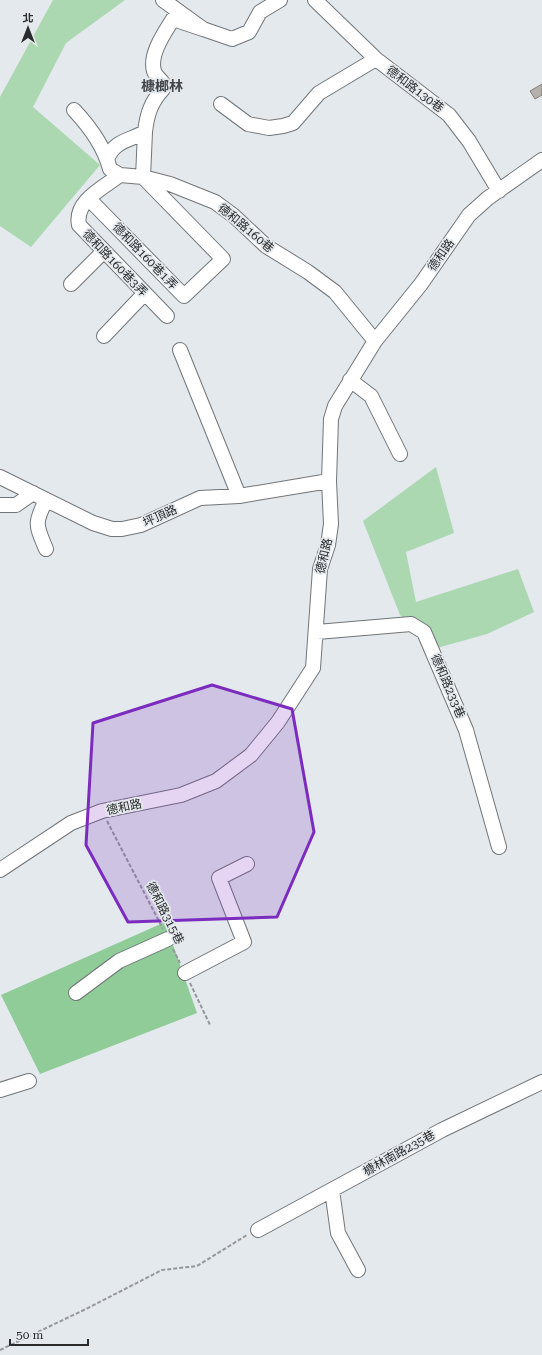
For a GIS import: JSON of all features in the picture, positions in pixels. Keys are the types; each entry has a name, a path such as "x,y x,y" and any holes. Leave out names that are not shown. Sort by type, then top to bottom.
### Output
{"street":[{"path":"143,177 147,114 153,100 163,89 163,83 154,71 154,58 173,19 180,19 232,39 249,32 260,12 280,0"},
{"name":"德和路130巷","path":"315,0 376,59 449,115 469,140 499,191"},
{"path":"166,1 203,29"},
{"path":"221,104 248,124 269,128 283,126 293,123 319,93 376,59"},
{"path":"74,110 89,127 107,159 110,169 120,175"},
{"path":"107,159 117,144 145,132"},
{"name":"德和路","path":"0,870 71,823 102,811 181,795 216,781 251,755 278,722 313,668 320,569 328,545 331,524 329,481 331,419 350,380 375,341 421,284 468,215 488,198 542,160"},
{"name":"德和路160巷","path":"120,175 143,177 170,184 215,202 234,216 266,246 308,272 335,292 375,341"},
{"name":"德和路160巷3弄","path":"120,175 79,208 77,217 79,225 103,252 167,316"},
{"name":"德和路160巷1弄","path":"89,199 184,296 223,259 143,177"},
{"path":"71,284 103,252"},
{"path":"104,336 144,294"},
{"path":"180,350 239,496"},
{"path":"350,380 371,396 400,454"},
{"name":"坪頂路","path":"0,477 102,526 122,529 141,525 200,498 239,496 329,481"},
{"path":"0,505 16,505 33,493"},
{"path":"46,500 38,516 36,526 46,549"},
{"name":"德和路233巷","path":"316,632 411,624 424,632 437,658 466,730 499,847"},
{"path":"185,973 244,942 219,878 247,864"},
{"path":"76,993 119,961 168,939"},
{"path":"0,1090 29,1081"},
{"name":"槺林南路235巷","path":"258,1230 442,1130 542,1082"},
{"path":"332,1190 338,1233 358,1270"}],"path":[{"name":"德和路315巷","path":"102,811 210,1024"},
{"path":"0,1350 88,1308 162,1270 197,1266 223,1248 258,1230"}],"highlighted area":[{"path":"212,685 292,709 314,832 277,917 128,922 86,845 93,723"}],"green space":[{"path":"53,0 125,0 66,43 33,107 100,165 31,247 0,226 0,97"},
{"path":"436,467 454,533 406,552 416,602 518,569 534,612 487,634 437,648 400,615 363,521"},
{"path":"165,922 197,1013 40,1074 1,995"}],"building":[{"path":"542,84 542,95 535,99 530,91"}],"district":[{"name":"槺榔林","path":"162,86"}]}
